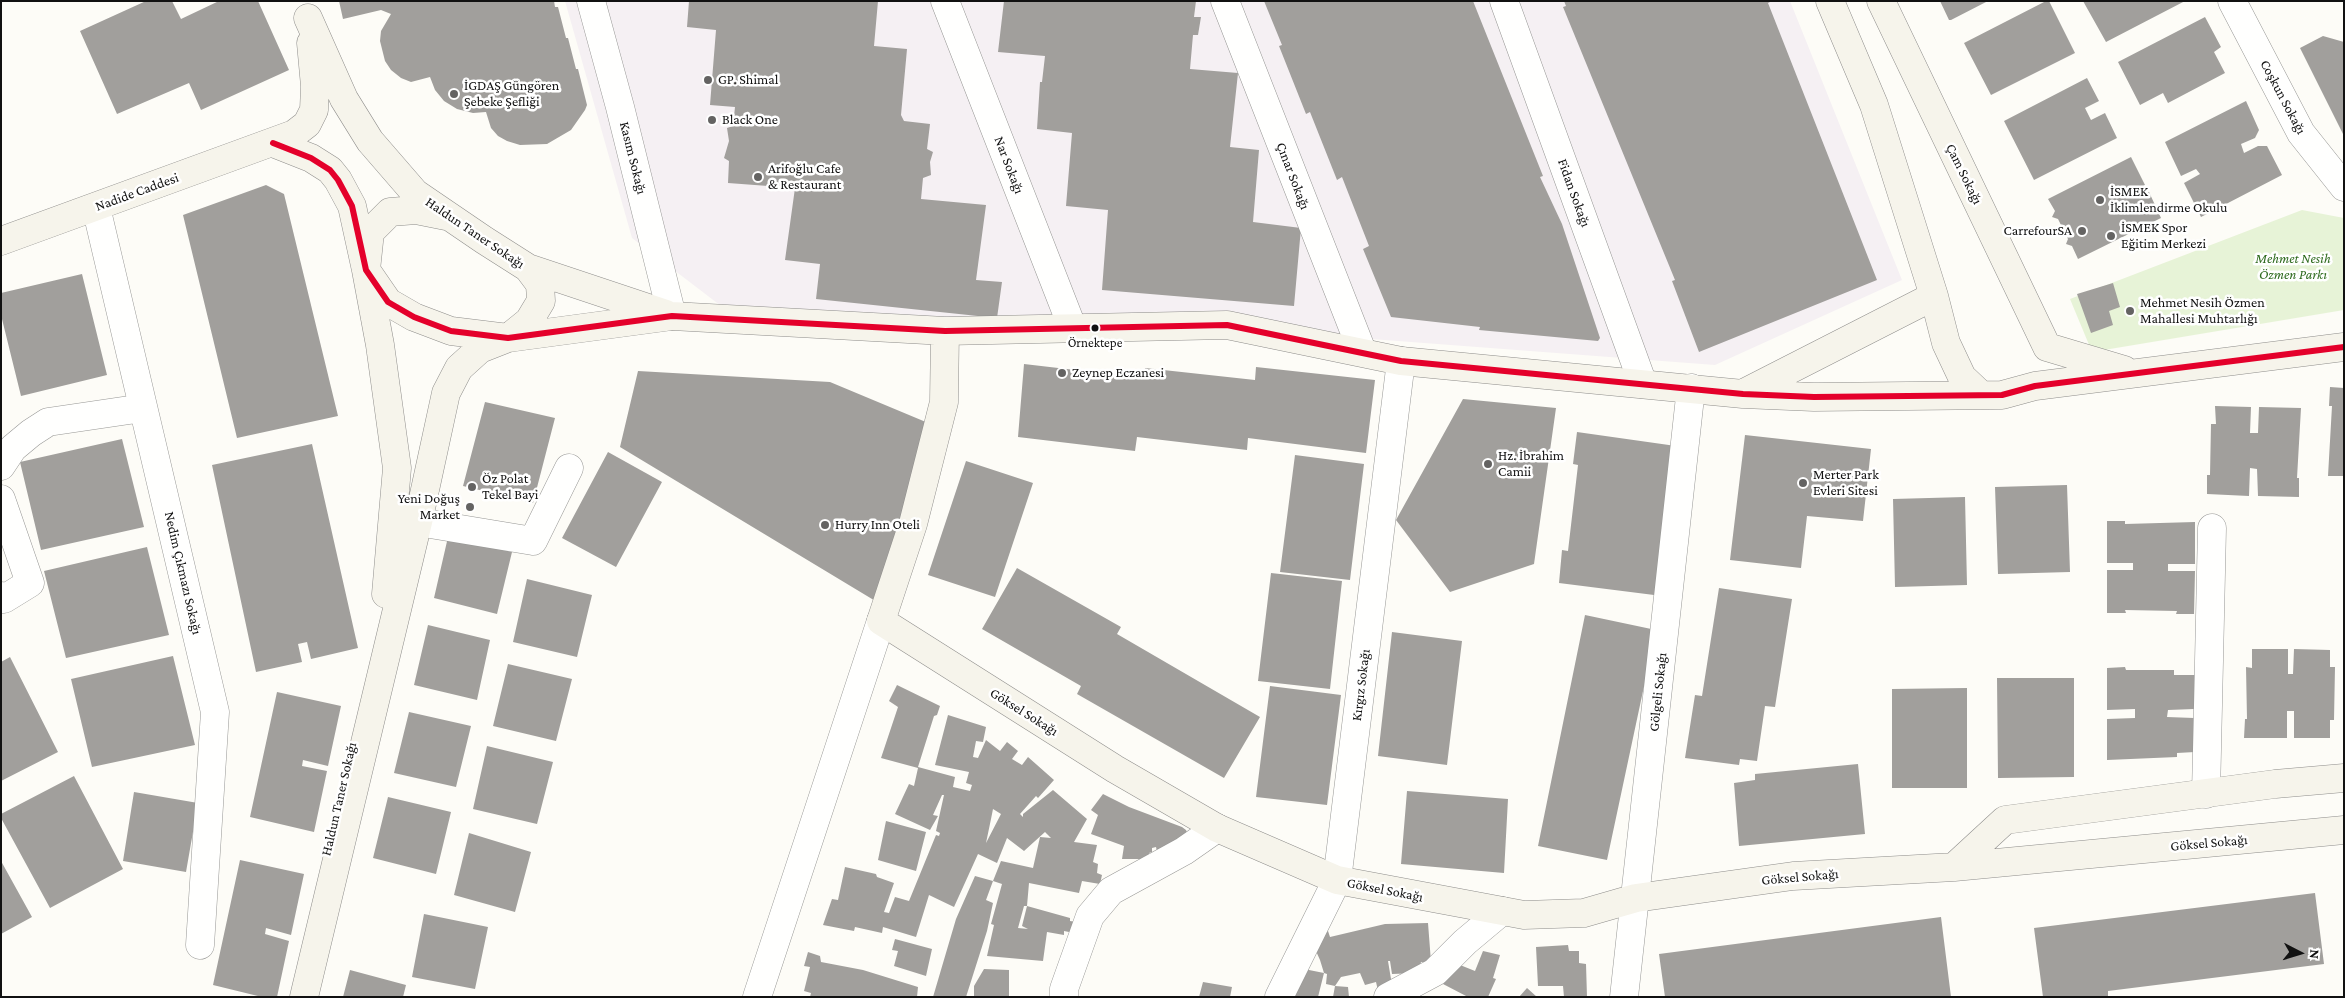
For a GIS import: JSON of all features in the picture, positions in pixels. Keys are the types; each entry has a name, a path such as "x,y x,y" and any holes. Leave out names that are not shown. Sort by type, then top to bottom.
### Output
{"main road":[{"path":"1830,1 1874,105 1934,296 1946,343 1962,377 1979,393"},
{"name":"Çam Sokağı","path":"1881,1 2047,347"},
{"name":"Nadide Caddesi","path":"1,241 294,134 307,124 314,110 315,86 306,10"},
{"name":"Haldun Taner Sokağı","path":"304,997 418,522 446,393 459,368 480,349 508,338 529,321 541,301 540,284 528,268 415,192 370,141 344,99 306,10"},
{"path":"273,143 311,158 330,170 338,180 352,206 366,270 388,302 414,317 451,331 508,338 672,316 945,332 1227,325 1362,351 1401,361 1743,394 1814,396 1979,393 2002,395 2035,386 2344,347"},
{"path":"366,270 370,232 390,212 416,210 450,216"},
{"path":"528,268 672,316"},
{"name":"Haldun Taner Sokağı","path":"292,997 386,601 397,468 380,345 366,270"},
{"path":"1743,394 1934,296"},
{"path":"881,621 913,524 944,402 945,332"},
{"path":"2035,386 2045,369 2047,347 2135,373"},
{"name":"Göksel Sokağı","path":"881,621 1115,769 1217,828 1336,880 1524,915 1584,912 1636,898 1793,876 1954,867 2344,830"},
{"path":"1954,867 2005,820 2344,778"}],"street":[{"name":"Kasım Sokağı","path":"591,1 620,107 672,316"},
{"name":"Nar Sokağı","path":"945,1 1073,329"},
{"name":"Çınar Sokağı","path":"1225,1 1362,351"},
{"name":"Fidan Sokağı","path":"1504,1 1643,384"},
{"name":"Coşkun Sokağı","path":"2232,1 2301,133 2344,187"},
{"name":"Nedim Çıkmazı Sokağı","path":"96,207 215,712 200,945"},
{"name":"Kırgız Sokağı","path":"1278,997 1336,880 1401,361"},
{"name":"Gölgeli Sokağı","path":"1624,997 1691,388"},
{"path":"1,466 13,448 30,433 48,422 143,408"},
{"path":"418,522 533,541 569,468"},
{"path":"1,499 30,583 2,599"},
{"path":"2206,794 2212,528"},
{"path":"757,997 881,621"},
{"path":"1064,997 1064,989 1090,916 1111,891 1184,851 1217,828"},
{"path":"1388,997 1435,972 1465,942 1502,911"}],"shaded area":[{"path":"565,1 1790,1 1902,280 1715,365 1239,329 725,309 632,238"}],"green space":[{"name":"Mehmet Nesih Özmen Parkı","path":"2302,210 2344,218 2344,310 2092,352 2070,299"}],"building":[{"path":"146,1 172,1 181,19 219,1 258,1 289,70 201,110 189,83 117,114 80,31"},
{"path":"339,1 554,1 555,7 558,7 576,69 578,69 587,105 585,110 571,130 547,144 520,145 507,141 498,136 491,128 486,112 473,113 457,109 444,101 435,90 430,77 411,82 401,78 391,70 385,61 380,41 381,31 391,14 381,10 343,19"},
{"path":"689,1 878,1 874,46 907,49 901,115 904,121 930,124 927,149 933,152 930,162 931,175 923,178 921,199 986,205 976,280 1002,282 997,318 816,299 820,264 785,260 795,188 728,183 729,161 724,158 729,141 727,128 733,126 735,107 710,105 716,30 687,27"},
{"path":"1004,1 1196,1 1194,17 1201,17 1198,35 1193,35 1190,69 1238,73 1230,147 1259,150 1253,222 1301,228 1294,306 1102,290 1108,210 1066,206 1072,133 1037,129 1040,82 1042,82 1045,56 998,52"},
{"path":"1264,1 1473,1 1543,176 1540,177 1562,224 1600,338 1598,341 1479,330 1480,327 1391,317 1363,249 1369,246 1342,177 1337,180 1310,112 1306,114 1279,46 1282,45"},
{"path":"1564,1 1772,1 1768,3 1877,280 1699,352 1672,281 1675,280 1563,7 1566,6"},
{"path":"1940,1 1988,1 1949,20"},
{"path":"2049,1 2075,53 1991,95 1964,43"},
{"path":"2083,1 2185,1 2106,42"},
{"path":"2205,17 2221,47 2214,52 2225,73 2168,103 2163,93 2140,105 2118,62"},
{"path":"2323,36 2344,42 2344,136 2300,48"},
{"path":"2087,78 2099,101 2085,108 2091,120 2105,113 2117,138 2034,180 2004,121"},
{"path":"2246,101 2259,130 2255,138 2241,144 2244,153 2258,146 2267,146 2282,175 2201,217 2184,183 2200,174 2196,169 2181,176 2165,142"},
{"path":"2131,157 2145,185 2142,187 2145,193 2149,192 2161,218 2078,259 2072,246 2066,244 2068,239 2064,232 2059,231 2061,225 2058,219 2052,217 2055,211 2048,199"},
{"path":"266,185 284,194 338,416 237,438 183,215"},
{"path":"82,274 107,375 21,396 1,315 1,293"},
{"path":"2113,283 2120,307 2109,311 2113,325 2091,333 2077,294"},
{"path":"1024,364 1144,378 1145,368 1255,380 1256,367 1375,380 1366,453 1248,438 1247,450 1137,437 1135,451 1018,437"},
{"name":"Hurry Inn Oteli","path":"638,371 830,382 933,425 877,602 620,447"},
{"path":"2330,387 2344,388 2344,476 2328,476 2332,406 2329,406"},
{"name":"Hz. İbrahim Camii","path":"1463,399 1556,408 1534,564 1450,592 1396,520"},
{"path":"485,402 555,418 533,503 463,486"},
{"path":"2215,406 2251,407 2250,433 2258,433 2259,407 2301,408 2297,478 2299,478 2299,497 2258,496 2257,469 2250,468 2249,496 2207,494 2207,475 2210,475 2211,424 2216,424"},
{"path":"1577,432 1683,447 1662,596 1559,583 1562,550 1568,551 1578,465 1573,464"},
{"name":"Merter Park Evleri Sitesi","path":"1745,435 1871,449 1863,521 1807,516 1801,568 1730,560"},
{"path":"122,439 144,527 41,550 20,462"},
{"path":"312,444 358,648 311,659 307,642 298,644 302,662 256,672 212,465"},
{"path":"608,452 662,482 616,567 562,538"},
{"path":"1295,455 1364,464 1350,580 1280,572"},
{"path":"966,461 1033,483 995,597 928,575"},
{"path":"2067,485 2070,572 1998,574 1995,487"},
{"path":"1965,497 1967,585 1895,587 1893,499"},
{"path":"2107,521 2125,521 2125,524 2195,522 2195,564 2168,564 2168,571 2195,571 2194,614 2176,614 2177,611 2125,610 2126,613 2107,613 2107,570 2133,570 2133,563 2107,563"},
{"path":"448,537 512,552 497,614 434,598"},
{"path":"147,547 169,635 66,658 44,571"},
{"path":"1017,568 1121,627 1117,634 1260,717 1224,778 1077,694 1081,686 982,629"},
{"path":"1271,573 1342,581 1330,689 1258,681"},
{"path":"527,579 592,595 577,657 513,642"},
{"path":"1719,588 1792,599 1775,707 1765,706 1757,761 1740,759 1739,765 1685,758 1695,695 1702,696"},
{"path":"1585,615 1656,630 1607,860 1538,846"},
{"path":"428,625 490,640 477,700 414,685"},
{"path":"1392,632 1462,641 1447,765 1378,756"},
{"path":"2252,649 2288,649 2288,674 2293,674 2294,649 2330,650 2330,667 2335,667 2334,720 2330,720 2330,738 2294,738 2294,711 2287,711 2287,738 2244,738 2245,719 2247,719 2246,667 2252,668"},
{"path":"173,656 195,745 92,767 71,679"},
{"path":"10,657 58,752 1,781 1,662"},
{"path":"508,664 572,679 556,741 493,726"},
{"path":"2125,667 2126,670 2174,670 2174,675 2195,675 2194,709 2168,710 2167,717 2194,718 2195,752 2177,753 2177,757 2107,760 2107,719 2135,718 2135,709 2107,710 2107,668"},
{"path":"1997,678 2074,678 2074,777 1998,778"},
{"path":"897,685 940,706 937,715 934,716 918,767 955,777 953,787 970,791 972,785 966,783 969,772 935,765 948,715 986,727 983,742 976,741 973,757 978,758 986,740 1000,751 1007,742 1018,751 1012,759 1022,765 1028,757 1054,780 1020,814 1023,817 1023,814 1053,790 1087,819 1074,842 1097,845 1093,862 1098,864 1097,873 1102,875 1100,884 1082,881 1079,893 1029,883 1027,906 1070,918 1070,921 1076,922 1074,933 1064,931 1064,935 1047,932 1043,961 987,956 994,925 991,924 1002,884 993,881 1001,861 1033,868 1040,837 1051,838 1045,832 1024,851 1007,838 997,863 978,854 954,907 929,895 916,937 883,927 882,933 855,927 854,931 823,925 832,899 838,900 845,867 876,874 877,877 894,883 884,912 889,913 895,897 909,901 936,835 939,836 940,833 936,831 944,795 942,795 933,815 938,816 930,830 895,814 909,784 914,786 918,768 881,758 898,707 889,701","holes":["993,809 1001,814 986,843 991,819","1024,906 1027,906 1022,926 1028,929 1018,928"]},
{"path":"1270,686 1341,695 1327,805 1256,797"},
{"path":"1967,688 1967,788 1892,788 1892,689"},
{"path":"277,692 341,706 328,766 303,760 302,766 327,771 314,832 250,817"},
{"path":"409,712 471,726 456,787 394,773"},
{"path":"487,746 553,762 537,824 473,809"},
{"path":"1858,764 1865,834 1739,846 1734,783 1755,780 1755,774"},
{"path":"74,776 123,869 50,908 1,818 1,814"},
{"path":"1407,791 1508,799 1504,873 1401,864"},
{"path":"134,792 198,803 186,872 123,861"},
{"path":"1103,794 1129,807 1182,827 1186,830 1190,840 1158,856 1156,847 1152,848 1152,852 1149,853 1149,859 1122,859 1124,846 1091,834 1098,815 1091,810"},
{"path":"388,797 451,812 436,874 373,858"},
{"path":"886,821 926,832 916,871 878,860"},
{"path":"469,833 531,852 515,912 454,895"},
{"path":"240,860 304,874 291,935 266,928 265,934 289,941 277,997 262,997 213,985"},
{"path":"1,861 32,917 1,934"},
{"path":"975,876 993,881 986,900 993,903 987,931 966,997 933,997 956,919"},
{"path":"2315,893 2324,964 2108,991 2108,997 2043,997 2034,928"},
{"path":"424,914 488,927 475,989 412,977"},
{"path":"1941,917 1951,997 1665,997 1659,954"},
{"path":"1428,923 1431,962 1421,962 1418,973 1392,974 1390,961 1388,961 1393,991 1379,995 1376,982 1365,985 1360,973 1341,977 1335,986 1326,984 1327,974 1324,973 1311,940 1328,931 1330,937 1385,924"},
{"path":"895,939 932,949 926,976 894,966 898,951 892,950"},
{"path":"1568,945 1569,951 1579,951 1579,963 1586,964 1587,997 1564,997 1563,986 1538,986 1536,947"},
{"path":"1483,951 1500,955 1493,978 1496,979 1488,997 1468,997 1443,984 1455,963 1475,971"},
{"path":"808,952 820,956 821,962 863,970 918,987 917,997 810,997 811,993 804,991 810,967 804,966"},
{"path":"1294,967 1324,973 1318,997 1287,997"},
{"path":"984,969 1009,970 1009,997 974,997 974,986"},
{"path":"350,970 406,985 403,997 343,997"},
{"path":"1203,982 1232,987 1230,997 1199,997"},
{"path":"1335,986 1348,987 1349,997 1333,997"},
{"path":"1527,988 1537,997 1519,997"}],"transit line":[{"path":"273,143 311,158 330,170 338,180 352,206 366,270 388,302 414,317 451,331 508,338 672,316 945,331 1227,325 1401,361 1743,394 1814,397 2002,395 2035,386 2344,347"}],"place":[{"name":"GP. Shimal","path":"708,80"},
{"name":"İGDAŞ Güngören Şebeke Şefliği","path":"454,94"},
{"name":"Black One","path":"712,120"},
{"name":"Arifoğlu Cafe & Restaurant","path":"758,177"},
{"name":"İSMEK İklimlendirme Okulu","path":"2100,200"},
{"name":"CarrefourSA","path":"2082,231"},
{"name":"İSMEK Spor Eğitim Merkezi","path":"2111,236"},
{"name":"Mehmet Nesih Özmen Mahallesi Muhtarlığı","path":"2130,311"},
{"name":"Örnektepe","path":"1095,328"},
{"name":"Zeynep Eczanesi","path":"1062,373"},
{"name":"Hz. İbrahim Camii","path":"1488,464"},
{"name":"Merter Park Evleri Sitesi","path":"1803,483"},
{"name":"Öz Polat Tekel Bayi","path":"472,487"},
{"name":"Yeni Doğuş Market","path":"470,507"},
{"name":"Hurry Inn Oteli","path":"825,525"}]}
